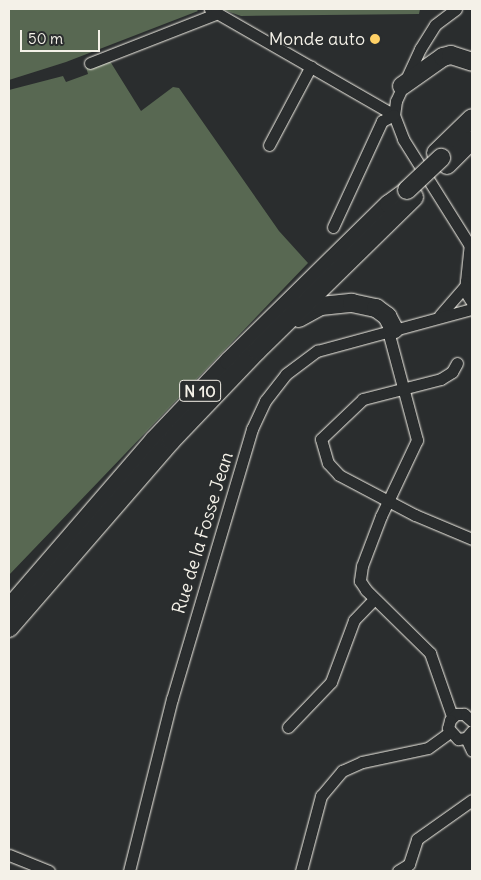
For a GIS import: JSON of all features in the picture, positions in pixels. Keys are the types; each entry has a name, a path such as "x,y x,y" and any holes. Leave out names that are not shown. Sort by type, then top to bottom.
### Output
{"main road":[{"path":"402,86 443,57 451,54 472,62"},
{"path":"442,158 472,118"},
{"name":"N 10","path":"9,628 171,441 408,191 472,127"},
{"name":"N 10","path":"442,158 472,140"},
{"name":"N 10","path":"9,608 154,440 229,361 389,204 408,191"},
{"path":"248,361 259,355 301,316 321,306 352,303 376,308 387,316 391,330"}],"street":[{"path":"456,9 435,25 402,86 394,115 403,139 471,247 468,281 472,302"},
{"path":"90,63 213,11 394,115"},
{"path":"269,145 311,66"},
{"path":"333,227 382,121 394,115"},
{"path":"440,316 468,281"},
{"name":"Rue de la Fosse Jean","path":"129,871 172,699 262,406 286,374 317,351 440,316 472,309"},
{"path":"391,330 416,445 388,501 360,574 362,585 374,599 430,653 452,716"},
{"path":"457,363 452,372 441,379 363,399 321,439 328,464 339,475 388,501 472,539"},
{"path":"288,727 331,682 354,620 374,599"},
{"path":"471,716 460,713 452,716 448,724 450,732 455,738 469,734 472,751"},
{"path":"301,871 321,796 342,771 362,762 428,748 450,732"},
{"path":"398,871 409,864 417,839 472,800"},
{"path":"9,854 49,871"}],"green space":[{"path":"9,9 196,9 198,11 66,62 9,80"},
{"path":"221,9 420,9 419,14 241,16"},
{"path":"108,58 141,111 173,87 179,88 279,231 308,263 9,575 9,90 63,76 66,82 88,74 86,67"}],"place":[{"name":"Monde auto","path":"375,39"}]}
